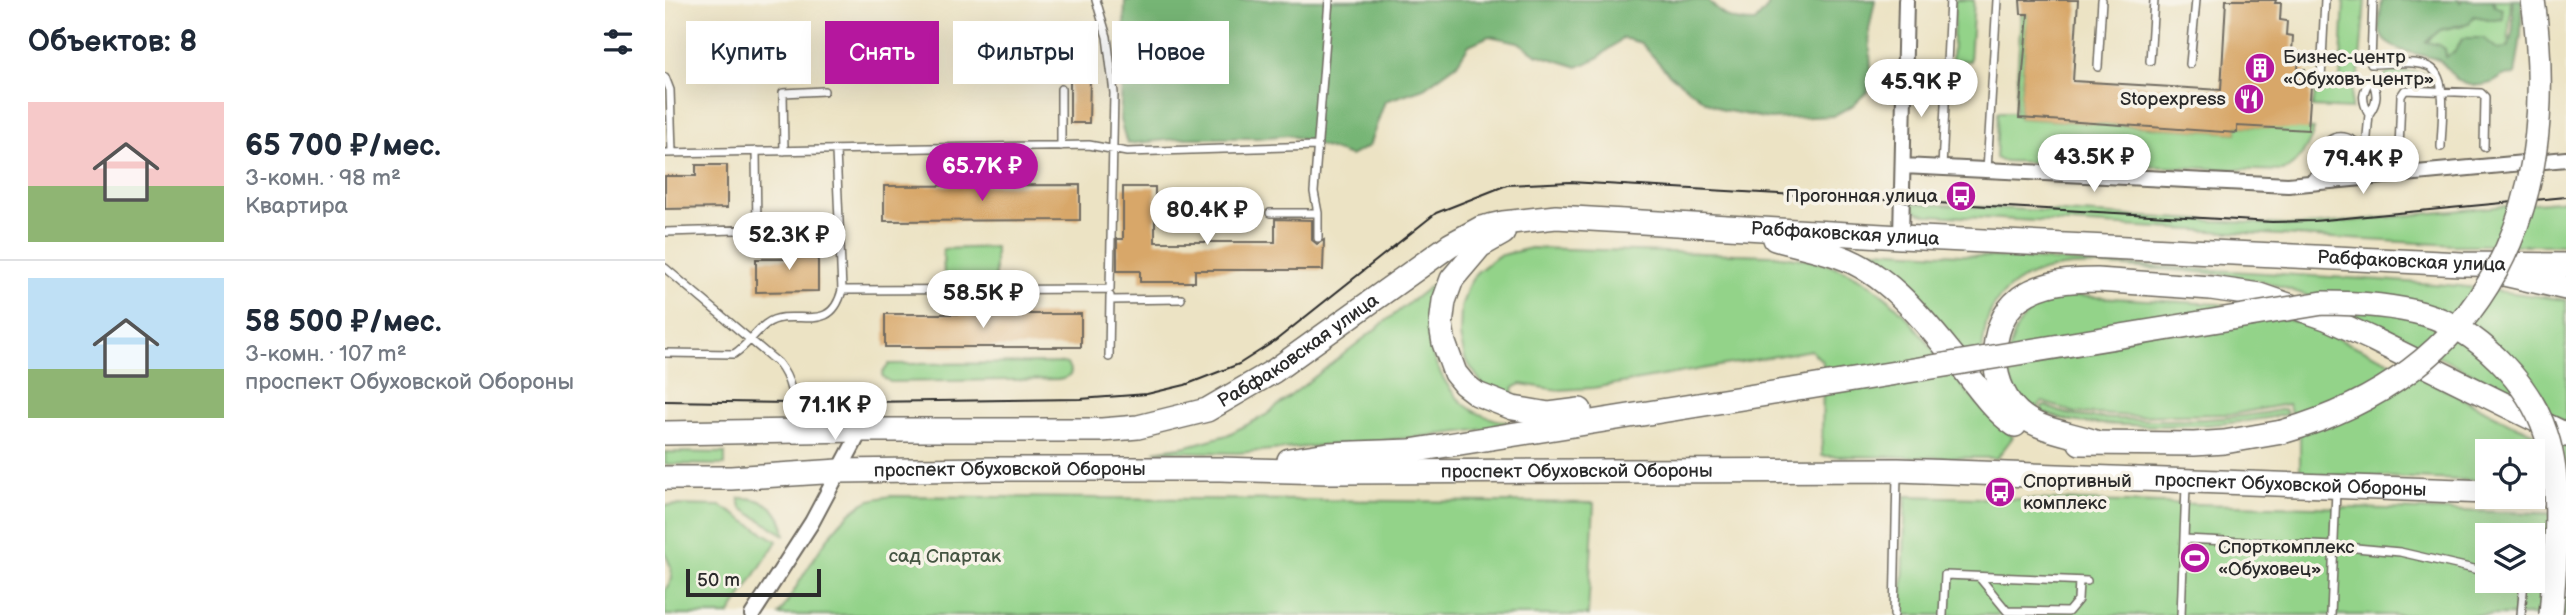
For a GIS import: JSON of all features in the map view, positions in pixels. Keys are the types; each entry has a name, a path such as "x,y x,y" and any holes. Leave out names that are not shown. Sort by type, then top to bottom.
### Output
{"main road":[{"path":"1737,228 1837,256 1873,274 1897,293 1922,320 1999,413 2012,424 2047,441 2071,444 2194,444 2282,432 2346,410 2401,377 2448,337 2486,289 2518,224 2532,174 2540,101 2539,55 2533,0"},
{"path":"1556,217 1498,234 1480,246 1452,279 1444,300 1441,325 1444,343 1455,373 1464,384 1491,401 1549,414 1634,403 1679,408"},
{"name":"Рабфаковская улица","path":"1183,418 1207,410 1274,372 1450,245 1481,228 1556,217 2462,264 2566,265"},
{"path":"2462,264 2566,288"},
{"path":"2095,442 2024,417 2010,402 1999,384 1994,362 2003,322 2019,299 2045,285 2097,281 2211,288 2259,295 2349,328 2566,435"},
{"path":"1220,469 1328,454 1410,451 2323,303 2364,303 2427,315 2469,336 2496,358 2520,386 2541,423 2552,464 2555,554 2551,615"},
{"name":"проспект Обуховской Обороны","path":"665,433 1102,430 1138,427 1183,418"},
{"name":"проспект Обуховской Обороны","path":"665,478 731,478 839,471 1898,470 2475,492"},
{"path":"2545,494 2566,495"}],"street":[{"path":"1901,237 1906,0"},
{"path":"1903,166 2275,185 2566,159"},
{"path":"753,615 812,522 861,430"}],"lane":[{"path":"1097,0 1112,63 1114,93 1109,357"},
{"path":"1318,238 1318,213 1314,192 1329,0"},
{"path":"1942,169 1950,0"},
{"path":"1987,171 1997,0"},
{"path":"2098,67 2102,0"},
{"path":"2150,61 2154,0"},
{"path":"2190,64 2196,0"},
{"path":"2321,79 2325,0"},
{"path":"2322,162 2327,173 2344,180 2361,172 2365,159 2369,114 2376,104 2377,90 2371,78 2373,0"},
{"path":"2371,64 2424,64 2435,69 2442,92 2441,148"},
{"path":"665,77 670,90 669,152 1089,145 1127,152 1317,146"},
{"path":"2369,114 2363,103 2363,90 2371,78"},
{"path":"1061,89 1061,146"},
{"path":"2399,150 2401,96 2405,90 2481,93 2485,96 2484,147"},
{"path":"784,151 783,93 824,91"},
{"path":"2307,184 2322,162 2323,150 2330,141 2342,136 2354,139 2363,147 2365,159 2376,172 2387,176"},
{"path":"756,151 757,230"},
{"path":"665,353 734,354 767,324 781,319 817,318 830,313 839,304 842,290 836,151"},
{"path":"1270,213 1318,213"},
{"path":"665,232 839,228"},
{"path":"665,268 778,363 787,374 793,394 795,431"},
{"path":"842,290 1110,289"},
{"path":"1110,300 1181,299"},
{"path":"1894,615 1898,470"},
{"path":"2181,615 2186,481"},
{"path":"2331,615 2336,487"},
{"path":"2184,539 2400,552 2475,569"},
{"path":"1943,615 1945,575 2083,581 2078,600 2068,612 2007,611 1979,577"},
{"path":"2545,586 2566,591"},
{"path":"2521,615 2524,593"}],"green space":[{"path":"1125,0 1708,0 1729,18 1755,22 1768,7 1768,0 1875,0 1869,30 1871,70 1868,91 1852,106 1833,116 1769,119 1723,110 1705,101 1669,74 1641,43 1623,38 1598,58 1578,67 1536,54 1518,42 1489,36 1469,45 1457,64 1424,88 1385,101 1369,146 1350,156 1289,135 1186,138 1127,144 1120,120 1122,84 1229,84 1229,21 1124,21"},
{"path":"1955,0 1974,0 1970,61 1952,60"},
{"path":"2344,0 2365,0 2358,85 2340,84"},
{"path":"2382,0 2458,0 2460,3 2462,0 2493,0 2495,6 2502,9 2503,19 2474,16 2469,23 2440,30 2426,42 2445,49 2446,57 2454,52 2463,38 2483,38 2499,50 2508,47 2513,30 2512,0 2522,0 2521,36 2515,75 2502,76 2483,85 2466,84 2458,80 2438,60 2392,46 2381,33 2379,22"},
{"path":"2493,0 2511,0 2508,47 2498,50 2483,38 2463,38 2454,52 2446,57 2445,49 2439,45 2425,43 2440,30 2469,24 2474,16 2494,20"},
{"path":"2021,14 2028,14 2019,118 2237,133 2237,126 2314,129 2309,142 2299,159 2283,171 2001,161 1996,158 1998,112 2015,112"},
{"path":"2391,71 2424,73 2428,76 2428,81 2423,84 2380,83 2382,77"},
{"path":"2317,86 2352,88 2351,109 2312,107"},
{"path":"2343,145 2352,149 2356,158 2352,167 2343,171 2334,167 2330,158 2334,149"},
{"path":"2566,200 2566,245 2454,245 1929,215 1916,211 1911,203 2300,226"},
{"path":"995,247 995,280 950,281 944,277 943,249"},
{"path":"1531,248 1771,255 1812,261 1841,269 1867,282 1896,306 1969,394 2013,437 1997,458 1822,456 1823,362 1811,350 1593,388 1558,390 1521,384 1513,388 1514,395 1529,403 1483,385 1465,359 1460,336 1461,308 1468,286 1477,272 1498,256"},
{"path":"1859,249 2381,280 2459,286 2566,300 2566,422 2393,333 2332,305 2268,283 2197,272 2074,266 2040,272 2025,278 2011,287 1992,308 1978,371 1905,285 1858,253"},
{"path":"1442,277 1432,306 1428,336 1443,378 1456,396 1472,410 1519,425 1410,438 1237,453 1154,451 1187,446 1227,435 1266,415"},
{"path":"2076,296 2218,304 2302,323 2398,365 2510,423 2566,447 2566,484 2545,483 2545,439 2475,439 2475,481 2305,474 2300,471 2300,436 2288,404 2234,414 2131,416 2075,413 2043,402 2037,413 2016,393 2010,379 2008,367 2011,343 2029,312 2038,305"},
{"path":"889,364 1067,364 1071,371 1070,375 1063,379 890,382 882,374"},
{"path":"2042,407 2073,415 2119,419 2202,419 2285,409 2287,414 2207,425 2116,425 2063,419 2042,412"},
{"path":"665,452 725,453 725,465 665,464"},
{"name":"сад Спартак","path":"890,496 1594,503 1588,615 779,615 817,554 840,524 864,503"},
{"name":"Спорткомплекс «Обуховец»","path":"1906,496 2566,514 2566,615 1902,615"},
{"path":"739,498 757,500 771,506 780,518 785,535 741,508"},
{"path":"665,505 721,506 777,541 729,615 665,615 665,590 672,579 671,567 665,553"}],"building":[{"name":"Бизнес-центр «Обуховъ-центр»","path":"2020,0 2078,0 2073,81 2221,90 2226,0 2276,0 2275,3 2281,3 2280,20 2287,21 2286,35 2293,36 2292,52 2299,52 2298,69 2305,69 2304,85 2311,85 2308,130 2237,126 2237,133 2019,118 2028,14 2021,14"},
{"path":"1070,84 1090,84 1089,123 1070,123"},
{"path":"696,165 727,165 727,208 665,209 665,176 696,176"},
{"path":"1080,185 1080,220 884,221 884,186"},
{"path":"1123,187 1155,187 1155,242 1275,242 1275,219 1312,220 1312,240 1317,244 1324,240 1323,270 1195,270 1195,282 1140,282 1140,271 1117,271 1117,239 1123,239"},
{"path":"787,248 818,248 818,291 756,292 756,259 787,259"},
{"path":"885,314 1081,314 1081,347 885,347"}],"tram line":[{"path":"665,401 793,403 1080,399 1147,394 1185,385 1239,364 1275,341 1436,213 1507,185 1570,182 2272,222 2314,221 2566,197"}],"place":[{"name":"Бизнес-центр «Обуховъ-центр»","path":"2260,68"},
{"name":"Stopexpress","path":"2249,99"},
{"name":"Прогонная улица","path":"1961,196"},
{"name":"Спортивный комплекс","path":"2000,492"},
{"name":"Спорткомплекс «Обуховец»","path":"2195,558"}]}
